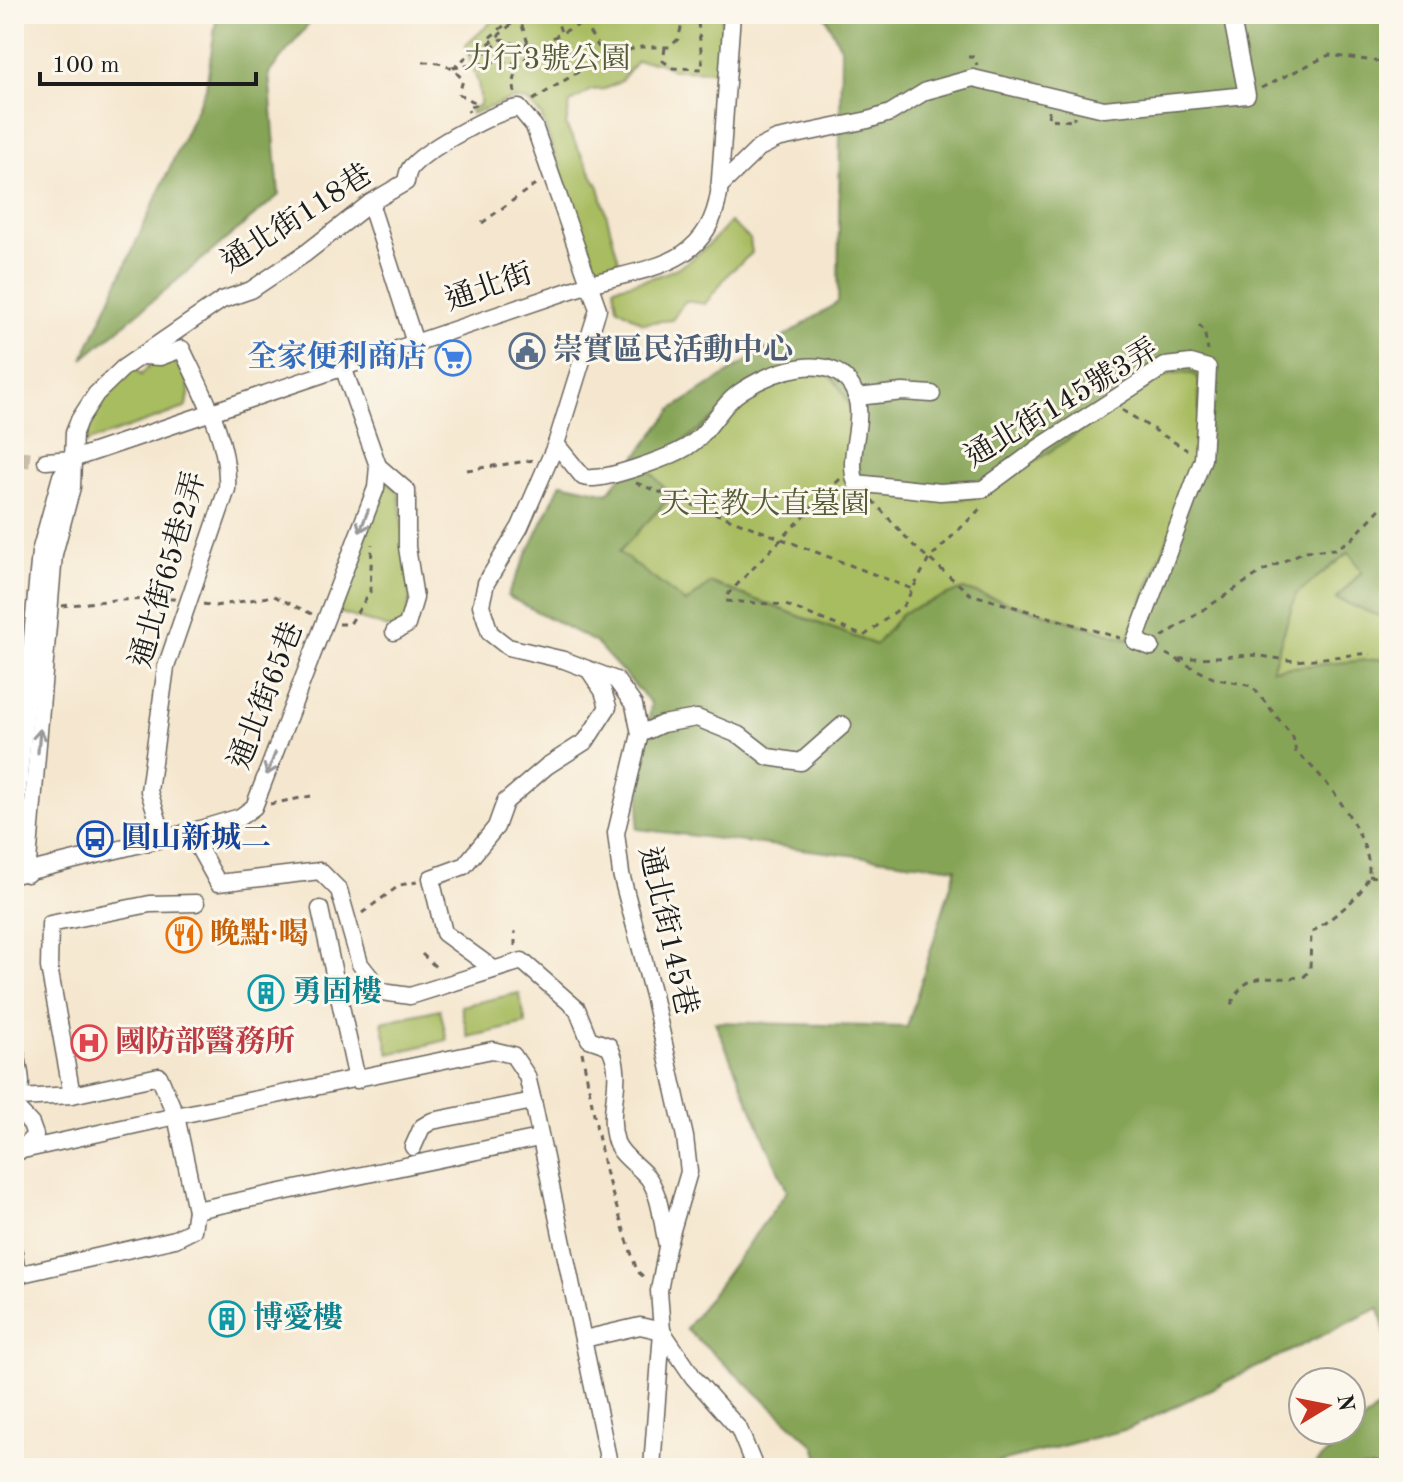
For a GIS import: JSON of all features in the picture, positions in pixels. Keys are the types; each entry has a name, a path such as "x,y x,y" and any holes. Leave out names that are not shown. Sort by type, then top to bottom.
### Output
{"street":[{"name":"通北街","path":"46,461 73,459 589,284 672,260 701,242 715,216 719,187 732,14"},
{"path":"719,187 759,148 777,139 890,113 947,82 980,78 1104,109 1247,95 1231,14"},
{"path":"519,108 534,126 598,309 553,451 520,527 486,583 481,605 490,633 508,647 616,680 634,705 640,734 662,724 697,718 741,736 768,757 801,762 843,725"},
{"name":"通北街118巷","path":"73,459 74,433 96,394 142,356 222,300 251,290 306,253 370,203 406,182 410,166 506,110 519,108"},
{"path":"370,203 415,343"},
{"path":"142,356 160,357 182,349 210,412"},
{"name":"通北街145號3弄","path":"853,476 940,492 983,489 1040,447 1114,402 1165,366 1191,363 1208,368 1203,459 1143,644"},
{"path":"553,451 590,480 613,474 686,447 742,390 802,368 823,365 835,368 857,397 853,476"},
{"path":"343,367 378,466 407,491 407,547 415,598 407,625 394,632"},
{"path":"857,397 903,392 932,394"},
{"name":"通北街65巷2弄","path":"164,839 149,791 166,667 227,489 228,469 210,412"},
{"path":"20,875 56,544 72,487 73,459"},
{"path":"14,831 40,552 61,476 73,459"},
{"name":"通北街65巷","path":"20,875 190,832 240,817 254,807 376,488 378,466"},
{"path":"492,968 444,933 431,878 464,866 496,827 505,802 547,766 586,741 608,707 589,670"},
{"name":"通北街145巷","path":"640,734 616,833 621,874 685,1137 689,1172 667,1247 659,1291 662,1331 652,1468"},
{"path":"190,832 218,883 320,871 339,890 360,964 382,992 410,996 522,961 577,1009 589,1039 609,1046 618,1074 619,1089 613,1102 617,1144 650,1181 667,1247"},
{"path":"72,1095 49,967 50,924 150,904 196,903"},
{"path":"320,909 357,1080"},
{"path":"14,1043 16,1103 35,1135 17,1148"},
{"path":"17,1148 492,1050 513,1055 527,1076 533,1101 610,1468"},
{"path":"16,1103 72,1095 159,1076 176,1116 196,1210 193,1230 175,1239 17,1275"},
{"path":"413,1147 422,1127 432,1121 533,1101"},
{"path":"196,1210 539,1138"},
{"path":"14,1252 17,1275 14,1296"},
{"path":"584,1339 640,1326 662,1331 693,1377 739,1429 755,1468"}],"path":[{"path":"518,14 531,53"},
{"path":"555,14 555,22 562,33"},
{"path":"606,14 562,33 520,63 514,86 519,108 604,56 641,47 665,48 675,43 685,14"},
{"path":"453,68 512,19 514,22 483,49 486,52 502,39 521,46 528,43"},
{"path":"583,22 604,56"},
{"path":"665,48 663,61 673,68 703,69 698,22 683,23"},
{"path":"1247,95 1329,55 1389,63"},
{"path":"968,57 975,59"},
{"path":"453,68 498,61 520,63"},
{"path":"423,62 440,62 453,68 463,80 459,94 478,104 467,108 475,127"},
{"path":"482,223 550,173"},
{"path":"1114,402 1122,411 1203,459"},
{"path":"467,470 553,451"},
{"path":"613,474 915,590"},
{"path":"989,500 929,559 915,590 904,605 864,636 786,605 726,601 728,594 783,539 853,476 929,559 970,594 1143,644 1213,678 1252,686 1293,737 1296,753 1314,764 1368,848 1368,876 1347,903 1311,933 1310,968 1305,976 1254,978 1235,992 1229,1010"},
{"path":"1143,644 1261,572 1305,551 1335,549 1351,540 1389,499"},
{"path":"50,605 70,607 114,600 158,602 162,597 215,606 274,596 326,619 343,625 350,624 370,592 372,546 366,513"},
{"path":"1176,659 1254,655 1295,661 1371,653"},
{"path":"254,807 311,796"},
{"path":"1368,876 1389,879"},
{"path":"348,920 400,885 431,878"},
{"path":"422,954 438,968 442,985"},
{"path":"581,1049 605,1171 619,1217 637,1271 659,1291"}],"green space":[{"path":"217,14 317,14 269,73 279,195 83,359 206,88"},
{"name":"力行3號公園","path":"500,14 722,14 722,71 672,70 659,62 637,61 620,82 605,89 591,90 570,103 566,126 599,187 619,261 601,267 591,262 541,115 527,101 513,99 471,114 470,109 480,105 480,95 466,45"},
{"path":"824,14 1389,14 1389,620 1336,599 1362,572 1349,552 1296,594 1272,669 1389,658 1389,1350 1379,1308 1128,1429 996,1463 997,1468 822,1468 815,1446 686,1329 787,1191 715,1022 907,1027 956,868 637,829 651,703 595,642 507,596 561,483 608,493 673,409 838,302 841,48","holes":["829,374 840,388 852,414 854,427 854,488 958,499 982,496 1166,375 1194,374 1199,381 1199,459 1128,639 963,589 902,613 876,645 711,583 686,603 619,552 671,496 648,469 732,406 778,383 803,376"]},
{"path":"730,222 750,239 752,253 729,273 705,304 685,301 672,320 643,323 617,307 614,287 679,267 703,250"},
{"path":"170,360 181,369 188,381 189,394 185,408 79,445 91,412 133,366 141,375 152,363"},
{"name":"天主教大直墓園","path":"829,374 958,499 982,496 1166,375 1195,374 1199,381 1199,459 1128,639 963,589 902,613 876,645 712,583 686,603 618,552 671,497 648,468 733,406 778,383 803,376"},
{"path":"386,480 399,492 410,599 406,621 392,629 338,612"},
{"path":"1349,552 1362,571 1336,599 1389,620 1389,658 1272,670 1296,594"},
{"path":"519,993 526,1024 468,1037 461,1006"},
{"path":"440,1009 447,1040 389,1054 382,1022"},
{"path":"1389,1398 1389,1468 1311,1468 1336,1446 1367,1446 1367,1418"}],"tunnel":[{"path":"14,458 46,461"}],"place":[{"name":"崇實區民活動中心","path":"527,351"},
{"name":"全家便利商店","path":"453,358"},
{"name":"圓山新城二","path":"95,839"},
{"name":"晚點·喝","path":"184,935"},
{"name":"勇固樓","path":"266,993"},
{"name":"國防部醫務所","path":"89,1043"},
{"name":"博愛樓","path":"227,1319"}]}
